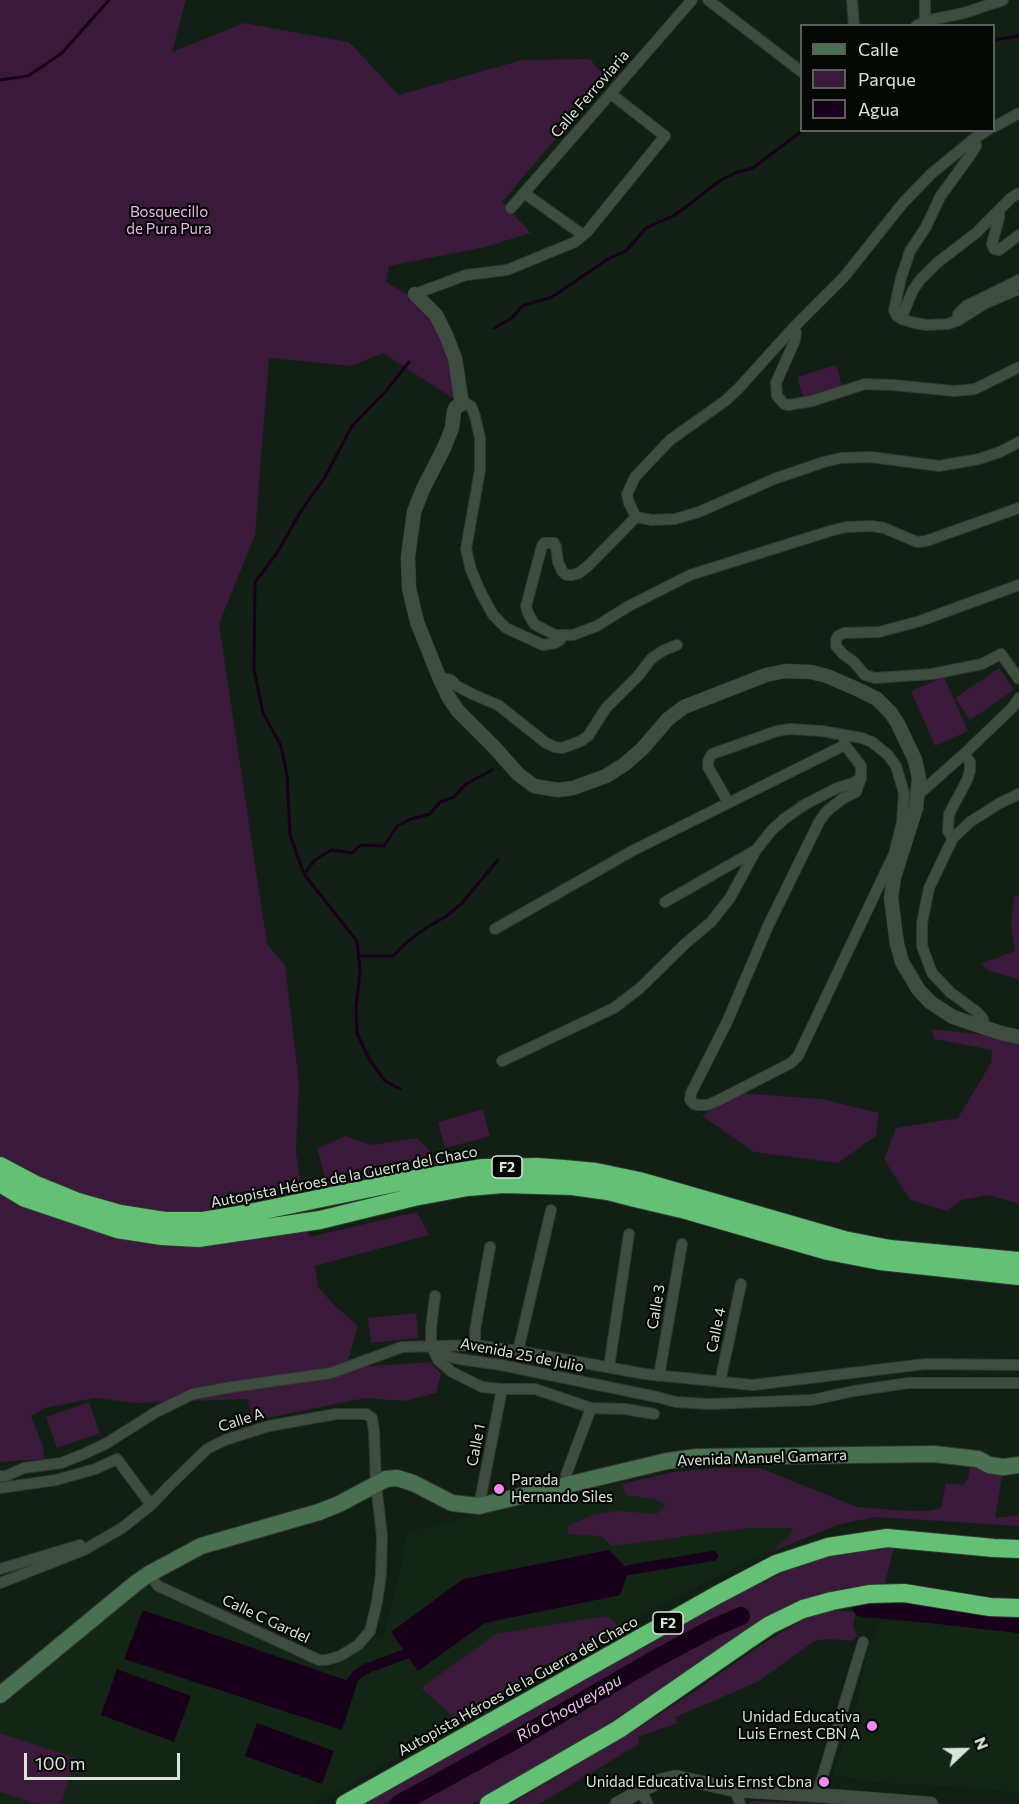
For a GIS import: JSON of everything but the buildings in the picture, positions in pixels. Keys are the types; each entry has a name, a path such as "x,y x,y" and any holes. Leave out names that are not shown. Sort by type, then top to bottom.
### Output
{"highway":[{"name":"Autopista Héroes de la Guerra del Chaco","path":"0,1166 34,1184 78,1202 120,1214 165,1221 203,1221 245,1214 409,1180 477,1169 564,1168 639,1181 844,1240 890,1249 1019,1261"},
{"name":"F2","path":"0,1183 25,1198 117,1228 162,1236 198,1238 320,1221 414,1197 468,1187 503,1184 572,1186 608,1191 686,1210 828,1251 880,1261 1019,1276"},
{"name":"Autopista Héroes de la Guerra del Chaco","path":"345,1804 776,1564 828,1547 887,1538 1019,1549"},
{"path":"489,1804 620,1729 770,1625 803,1609 870,1594 904,1593 990,1607 1019,1608"}],"main road":[{"name":"Avenida Manuel Gamarra","path":"0,1695 149,1574 201,1546 319,1512 386,1479 397,1478 413,1483 452,1503 479,1506 667,1461 697,1457 934,1454 978,1459 989,1465 1003,1467 1019,1465"}],"street":[{"name":"Calle Ferroviaria","path":"511,208 692,0"},
{"path":"708,0 800,71"},
{"path":"852,0 854,24"},
{"path":"924,0 920,23 964,13 1003,0"},
{"path":"462,404 455,358 446,335 436,315 415,294 466,275 507,270 575,242 593,226 665,136 611,94"},
{"path":"995,126 1019,113"},
{"path":"985,132 931,174 903,202 844,277 794,327 738,389 670,440 635,477 627,494 628,504 636,517 652,520 684,518 774,479 824,462 842,458 871,457 939,466 979,459 1019,442"},
{"path":"975,138 976,146 940,197 926,227 910,251 894,310 902,319 926,326 948,324 959,320 984,304 1019,290"},
{"path":"524,193 584,235"},
{"path":"902,319 913,290 920,280 1019,193"},
{"path":"999,212 992,244 994,249 999,250 1019,235"},
{"path":"959,320 958,314 966,306 1019,280"},
{"path":"794,327 795,340 776,383 777,396 784,404 789,405 804,403 865,384 966,390 1019,367"},
{"path":"562,636 555,643 543,645 506,628 493,615 481,593 466,549 480,470 480,438 471,406 462,404 454,411 452,428 414,512 410,536 409,588 417,622 438,677 458,711 518,774 534,786 558,790 573,788 606,776 625,764 643,748 668,719 684,707 766,675 785,671 812,672 827,676 872,697 891,713 908,742 919,778 919,794 910,832 894,877 891,898 897,944 902,962 918,990 930,1002 953,1017 1019,1037"},
{"path":"636,517 579,573 566,575 562,571 554,543 549,542 542,546 527,598 526,606 531,620 540,628 562,636 573,635 597,626 627,607 690,575 830,531 846,527 872,526 884,528 917,542 926,541 1019,508"},
{"path":"1019,585 911,624 879,632 843,633 838,636 836,646 866,675 875,678 932,674 982,664 1001,654 1019,679"},
{"path":"438,677 451,680 472,694 498,705 546,743 562,748 588,736 606,708 638,676 651,659 677,645"},
{"path":"872,697 875,678"},
{"path":"919,794 1013,707 1019,698"},
{"path":"495,929 632,851 728,802 844,740 862,738 872,742 888,754 896,766 904,793 899,838 894,854 798,1056 791,1064 707,1105 694,1104 690,1100 697,1081 727,1022 768,926 819,822 826,812 842,799 856,792 861,778 861,766 844,740 822,731 790,729 777,731 712,754 708,767 728,802"},
{"path":"953,838 948,831 949,814 970,771 970,762 964,754"},
{"path":"502,1061 615,1008 711,922 730,898 756,850 772,830 804,805 861,778"},
{"path":"983,1027 983,1018 946,988 932,973 922,946 922,923 930,888 953,838 970,822 1019,794"},
{"path":"665,902 756,850"},
{"path":"518,1351 551,1210"},
{"path":"609,1367 629,1234"},
{"name":"Calle 3","path":"659,1376 682,1244"},
{"path":"475,1345 490,1247"},
{"name":"Calle 4","path":"720,1382 741,1284"},
{"path":"435,1296 431,1345 438,1360 447,1370 482,1387 535,1389 591,1408 625,1409 654,1414"},
{"path":"0,1476 6,1476 24,1468 61,1463 84,1454 107,1443 156,1412 193,1394 331,1373 402,1347 431,1345"},
{"name":"Avenida 25 de Julio","path":"431,1345 475,1345 659,1376 753,1385 925,1364 1019,1365"},
{"name":"Avenida 25 de Julio","path":"431,1345 459,1359 501,1365 676,1402 709,1404 812,1400 908,1383 1019,1383"},
{"name":"Calle 1","path":"479,1506 502,1389"},
{"path":"568,1484 566,1475 591,1408"},
{"name":"Calle A","path":"0,1583 84,1550 122,1527 151,1505 207,1449 225,1440 269,1426 336,1414 366,1414 372,1418 374,1431 376,1484"},
{"path":"0,1488 56,1480 95,1469 117,1459 151,1505"},
{"name":"Calle C Gardel","path":"149,1574 158,1586 319,1660 332,1659 358,1645 370,1630 381,1574 382,1536 376,1484"},
{"path":"1,1567 83,1544 89,1546"},
{"path":"817,1795 862,1642"},
{"path":"617,1804 659,1780 676,1777 735,1790 931,1804"},
{"path":"735,1790 740,1804"},
{"path":"641,1791 648,1804"}],"shaded area":[{"path":"719,1468 760,1468 877,1517 840,1524 749,1560 651,1611 316,1804 0,1804 0,1707 146,1585 331,1671 334,1666 374,1639 384,1635 400,1574 407,1532 673,1472"},
{"path":"882,1621 934,1623 1019,1633 1019,1793 979,1788 870,1782 833,1775 859,1694 870,1641"}],"green space":[{"name":"Bosquecillo de Pura Pura","path":"0,0 186,0 172,52 244,23 349,42 399,95 522,60 590,59 602,73 598,88 502,202 531,233 485,247 389,266 386,282 428,307 457,372 454,399 383,353 351,366 269,358 255,535 219,624 267,944 285,965 299,1083 296,1153 309,1237 417,1212 429,1235 315,1266 318,1287 358,1326 346,1368 430,1362 441,1374 436,1393 404,1401 365,1398 252,1421 248,1399 136,1403 95,1398 45,1408 31,1416 43,1447 44,1459 0,1462"},
{"path":"836,365 843,388 804,400 797,377"},
{"path":"999,668 1014,690 970,720 955,698"},
{"path":"944,677 968,731 935,746 911,691"},
{"path":"1019,895 1019,982 1018,979 990,971 980,964 1015,951 1011,926 1014,897"},
{"path":"932,1029 998,1036 1019,1041 1019,1204 988,1195 962,1200 947,1211 910,1200 884,1159 896,1128 958,1118 991,1063 992,1050 934,1039"},
{"path":"738,1093 822,1099 879,1113 876,1136 838,1163 754,1152 702,1116"},
{"path":"483,1109 490,1136 445,1148 438,1122"},
{"path":"345,1136 371,1145 417,1138 430,1151 436,1166 390,1178 328,1188 317,1149"},
{"path":"416,1313 419,1338 371,1343 368,1318"},
{"path":"89,1402 100,1433 57,1448 46,1417"},
{"path":"970,1466 1003,1471 995,1518 1019,1515 1019,1526 877,1517 840,1524 769,1553 788,1538 793,1528 749,1528 612,1546 601,1536 568,1534 569,1525 595,1514 618,1511 657,1514 666,1504 653,1499 626,1495 622,1484 673,1472 719,1468 760,1468 857,1507 927,1511 941,1508 946,1483 964,1485 968,1479"},
{"path":"894,1547 885,1583 846,1588 806,1600 528,1773 472,1804 412,1804 688,1649 748,1619 743,1609 715,1620 383,1804 363,1804 736,1595 790,1568 829,1554 861,1548"},
{"path":"830,1610 856,1612 853,1625 857,1636 853,1641 828,1639 815,1641 757,1682 676,1717 677,1723 638,1737 639,1744 539,1804 511,1804 642,1726 770,1639 810,1616"},
{"path":"898,1612 1019,1618 1019,1627"},
{"path":"607,1616 621,1628 459,1721 421,1688 496,1634"},
{"path":"0,1733 76,1758 61,1804 38,1804 0,1792"},
{"path":"752,1801 818,1803 823,1804 749,1804"}],"water":[{"path":"609,1550 629,1570 620,1595 485,1623 418,1671 391,1632 463,1579"},
{"path":"143,1610 357,1684 342,1730 124,1659"},
{"path":"117,1669 191,1696 174,1742 101,1715"},
{"path":"257,1723 334,1751 322,1784 245,1756"}],"waterway":[{"path":"0,80 28,76 62,53 109,0"},
{"path":"995,40 1019,36"},
{"path":"494,328 512,318 522,306 552,297 608,259 626,251 646,228 675,215 721,180 753,168 800,132"},
{"path":"400,1089 385,1081 369,1059 357,1033 356,1008 360,971 357,941 304,874 290,835 287,775 281,746 263,713 254,670 255,582 277,553 301,511 325,477 352,426 386,391 409,362"},
{"path":"304,874 315,860 331,850 352,853 361,845 384,846 397,826 430,814 440,802 454,797 466,784 492,770"},
{"path":"359,956 393,956 407,942 462,903 498,860"},
{"path":"629,1570 713,1556"},
{"name":"Río Choqueyapu","path":"862,1608 1019,1624"},
{"name":"Río Choqueyapu","path":"399,1804 655,1659 741,1616"},
{"path":"351,1682 357,1674 368,1668 406,1654"}],"place":[{"name":"Parada Hernando Siles","path":"499,1489"},
{"name":"Unidad Educativa Luis Ernest CBN A","path":"872,1726"},
{"name":"Unidad Educativa Luis Ernst Cbna","path":"824,1782"}]}
